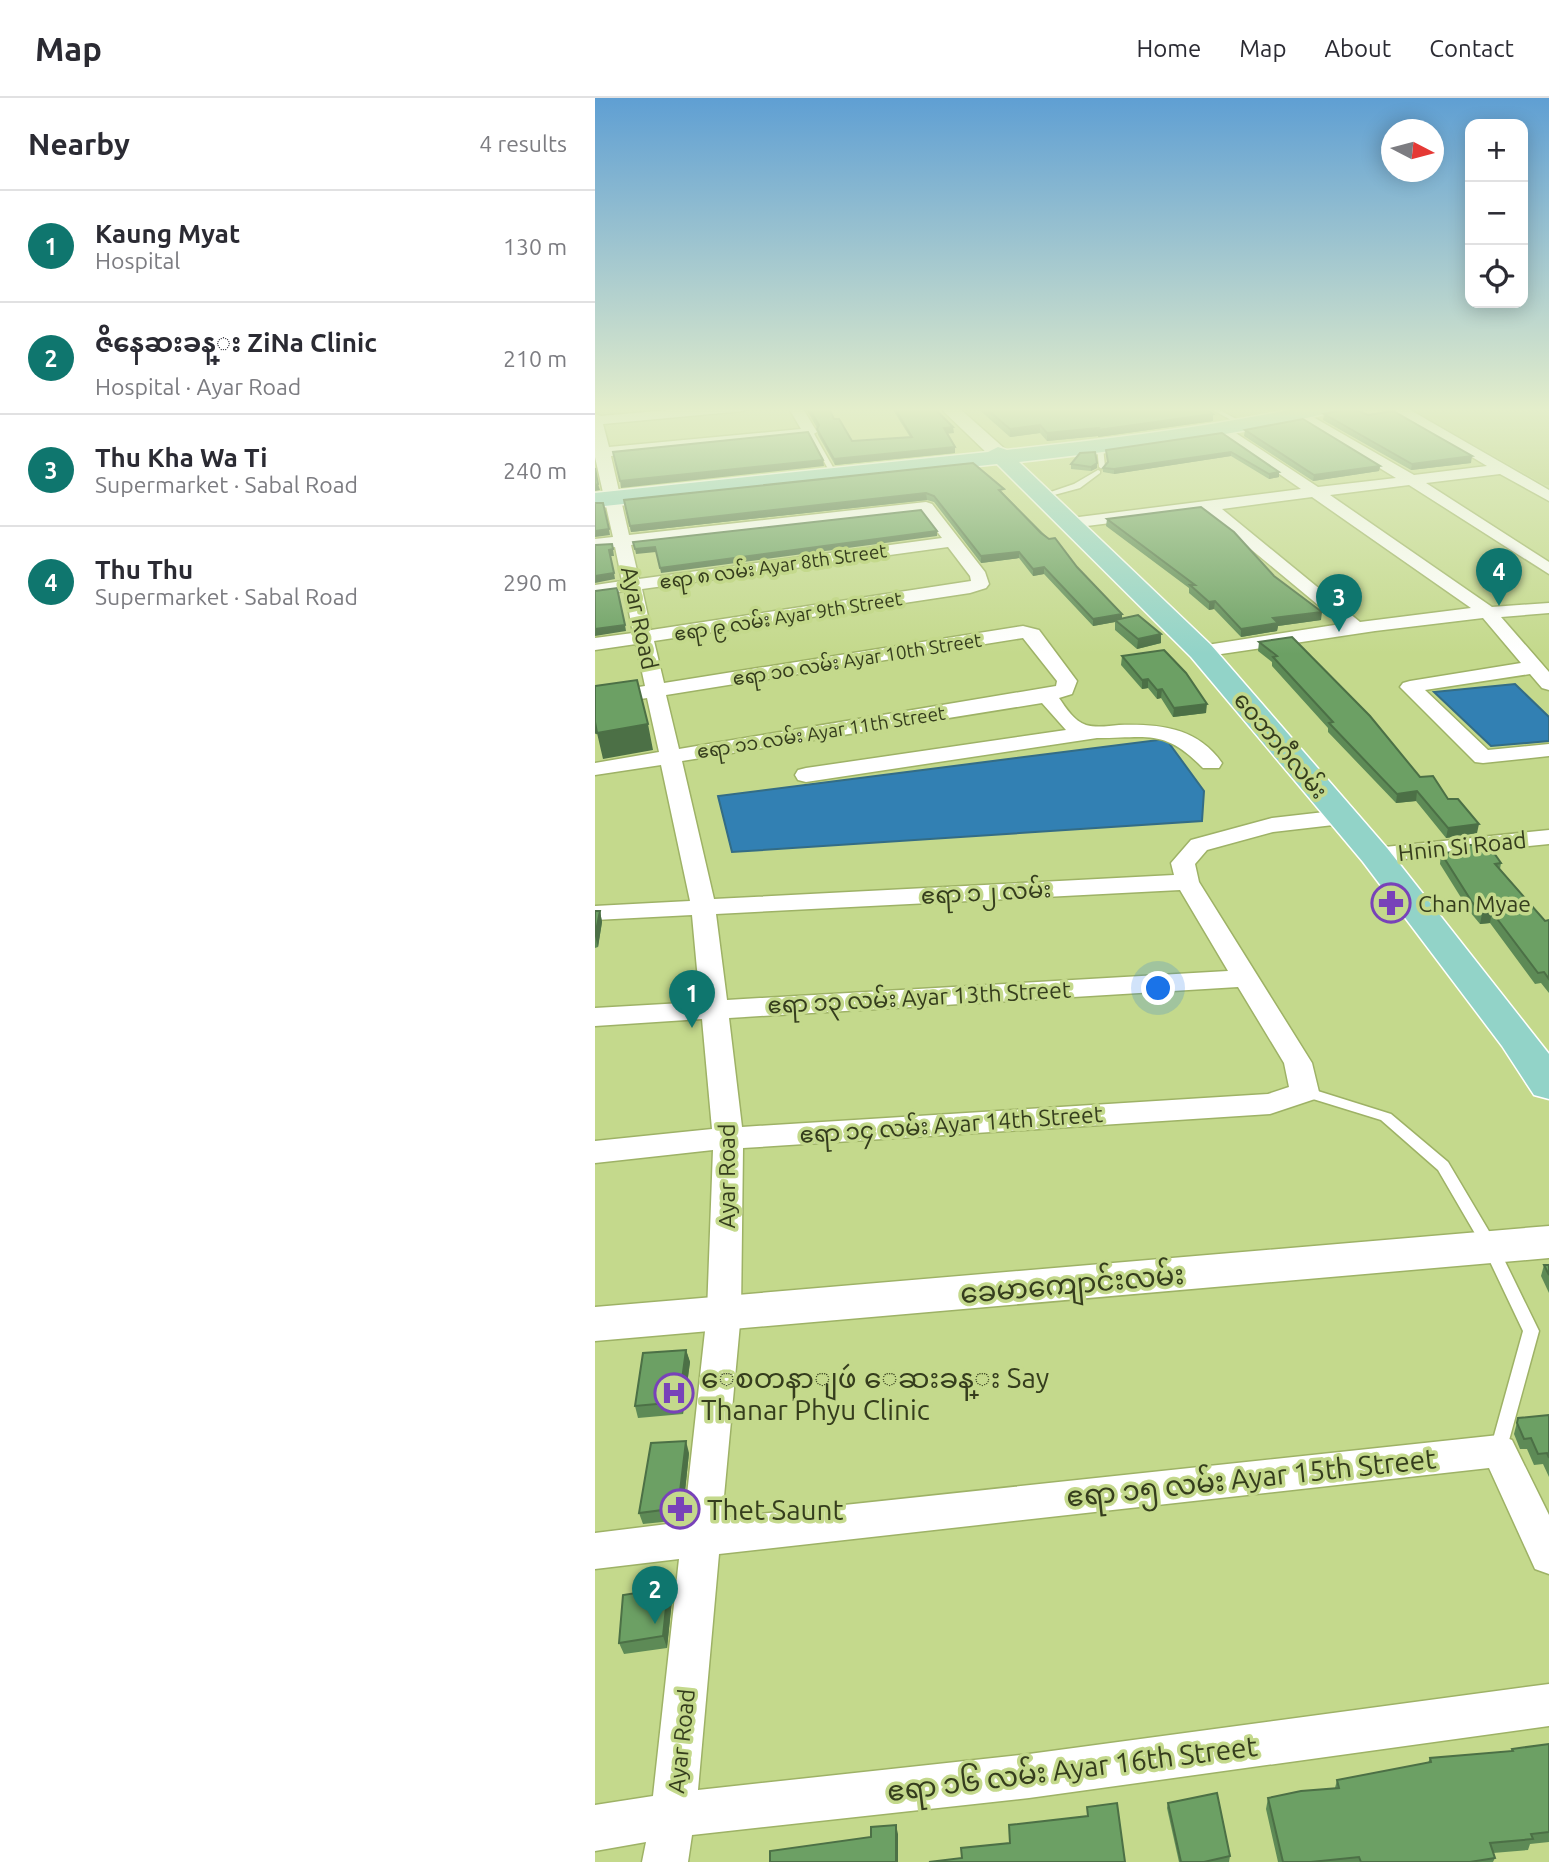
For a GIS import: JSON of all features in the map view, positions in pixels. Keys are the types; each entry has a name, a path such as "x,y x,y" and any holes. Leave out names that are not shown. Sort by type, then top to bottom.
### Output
{"main road":[{"path":"604,495 654,489"},
{"path":"604,495 662,489"},
{"name":"ဝေဘာဂီလမ်း","path":"1036,489 1201,651 1375,855 1516,1037 1549,1085"}],"street":[{"path":"1314,489 1487,611 1549,684"},
{"path":"1071,523 1338,489"},
{"path":"1426,489 1544,563"},
{"name":"Ayar Road","path":"604,495 609,542 633,586 642,638 703,905 728,1138 724,1313 673,1815 665,1862"},
{"path":"1209,506 1355,627"},
{"path":"609,542 926,508 951,542"},
{"name":"ဧရာ ၉ လမ်း Ayar 9th Street","path":"595,645 970,588 980,584 979,576 951,542"},
{"name":"ဧရာ ၈ လမ်း Ayar 8th Street","path":"595,590 951,542"},
{"path":"1201,651 1355,627 1487,611 1549,608"},
{"name":"ဧရာ ၁၀ လမ်း Ayar 10th Street","path":"595,701 1027,632 1032,634 1067,681 1065,690 1047,696"},
{"path":"1535,667 1410,687 1483,757 1549,750"},
{"path":"1047,696 1069,724 1097,732"},
{"name":"ဧရာ ၁၁ လမ်း Ayar 11th Street","path":"595,769 1047,696"},
{"path":"806,775 1097,732 1150,730 1171,732 1194,745 1211,763"},
{"path":"1305,1092 1298,1063 1187,882 1183,863 1199,845 1272,825 1342,817"},
{"name":"Hnin Si Road","path":"1375,855 1549,837"},
{"name":"ဧရာ ၁၂ လမ်း","path":"595,913 703,905 1187,882"},
{"name":"ဧရာ ၁၃ လမ်း Ayar 13th Street","path":"595,1017 1244,978"},
{"name":"ဧရာ ၁၄ လမ်း Ayar 14th Street","path":"595,1152 728,1138 1270,1104 1305,1092"},
{"name":"ခေမာကျောင်းလမ်း","path":"595,1324 1549,1242"},
{"path":"1499,1451 1549,1556"},
{"name":"ဧရာ ၁၅ လမ်း Ayar 15th Street","path":"888,1516 1499,1451"},
{"path":"595,1551 888,1516"},
{"name":"ဧရာ ၁၆ လမ်း Ayar 16th Street","path":"595,1828 673,1815 1029,1776 1549,1705"}],"lane":[{"path":"1305,1092 1386,1117 1443,1166 1491,1247 1531,1331 1499,1451"}],"water":[{"path":"1515,684 1549,717 1549,741 1491,746 1434,692"},
{"path":"1166,739 1204,791 1202,821 732,852 718,796"}],"building":[{"path":"725,489 1002,489 999,490 1041,533 1049,539 1055,538 1077,567 1122,614 1093,619 1044,567 1033,569 1019,552 981,556 934,496 926,493 630,526 624,500"},
{"path":"595,503 603,503 609,529 595,531"},
{"path":"1201,507 1234,532 1274,576 1322,612 1273,618 1278,623 1241,629 1215,601 1209,602 1190,585 1195,585 1107,519"},
{"path":"921,510 937,531 660,568 655,547 635,549 633,542"},
{"path":"612,544 613,549 609,550 614,573 595,576 595,545"},
{"path":"617,588 625,625 595,629 595,591"},
{"path":"1138,615 1161,634 1138,639 1115,620"},
{"path":"1292,637 1370,716 1420,777 1433,776 1448,799 1458,799 1479,824 1448,828 1417,791 1397,794 1329,723 1333,722 1273,657 1277,656 1259,642"},
{"path":"1164,650 1186,673 1207,704 1174,708 1162,689 1157,690 1148,679 1142,680 1122,656"},
{"path":"637,680 648,724 597,733 595,686"},
{"path":"1487,843 1501,863 1495,864 1545,921 1549,920 1549,979 1544,972 1538,973 1492,912 1482,914 1441,853 1467,851 1462,846"},
{"path":"595,911 600,911 595,936"},
{"name":"ေစတနာျဖဴ ေဆးခန္း Say Thanar Phyu Clinic","path":"686,1350 679,1402 635,1406 643,1353"},
{"path":"1549,1415 1549,1458 1547,1453 1538,1454 1531,1438 1524,1439 1517,1423 1518,1418"},
{"path":"686,1441 678,1508 639,1513 651,1443"},
{"path":"668,1588 663,1636 619,1643 623,1595"},
{"path":"1549,1744 1549,1832 1531,1834 1533,1839 1490,1843 1495,1858 1470,1862 1361,1862 1359,1857 1283,1862 1268,1798 1301,1791 1339,1788 1337,1780 1431,1762 1430,1758 1513,1751 1512,1749"},
{"path":"1217,1793 1230,1856 1204,1862 1181,1862 1168,1803"},
{"path":"1117,1803 1125,1862 929,1862 962,1858 961,1848 1010,1843 1009,1825 1088,1816 1087,1807"},
{"path":"896,1825 896,1862 770,1862 770,1851 871,1837 871,1827"}],"place":[{"name":"Thu Thu","path":"1499,606"},
{"name":"Thu Kha Wa Ti","path":"1339,632"},
{"name":"Chan Myae","path":"1391,903"},
{"name":"Kaung Myat","path":"692,1028"},
{"name":"ေစတနာျဖဴ ေဆးခန္း Say Thanar Phyu Clinic","path":"674,1393"},
{"name":"Thet Saunt","path":"680,1509"},
{"name":"ဇိနေဆးခန္း ZiNa Clinic","path":"655,1624"}]}
